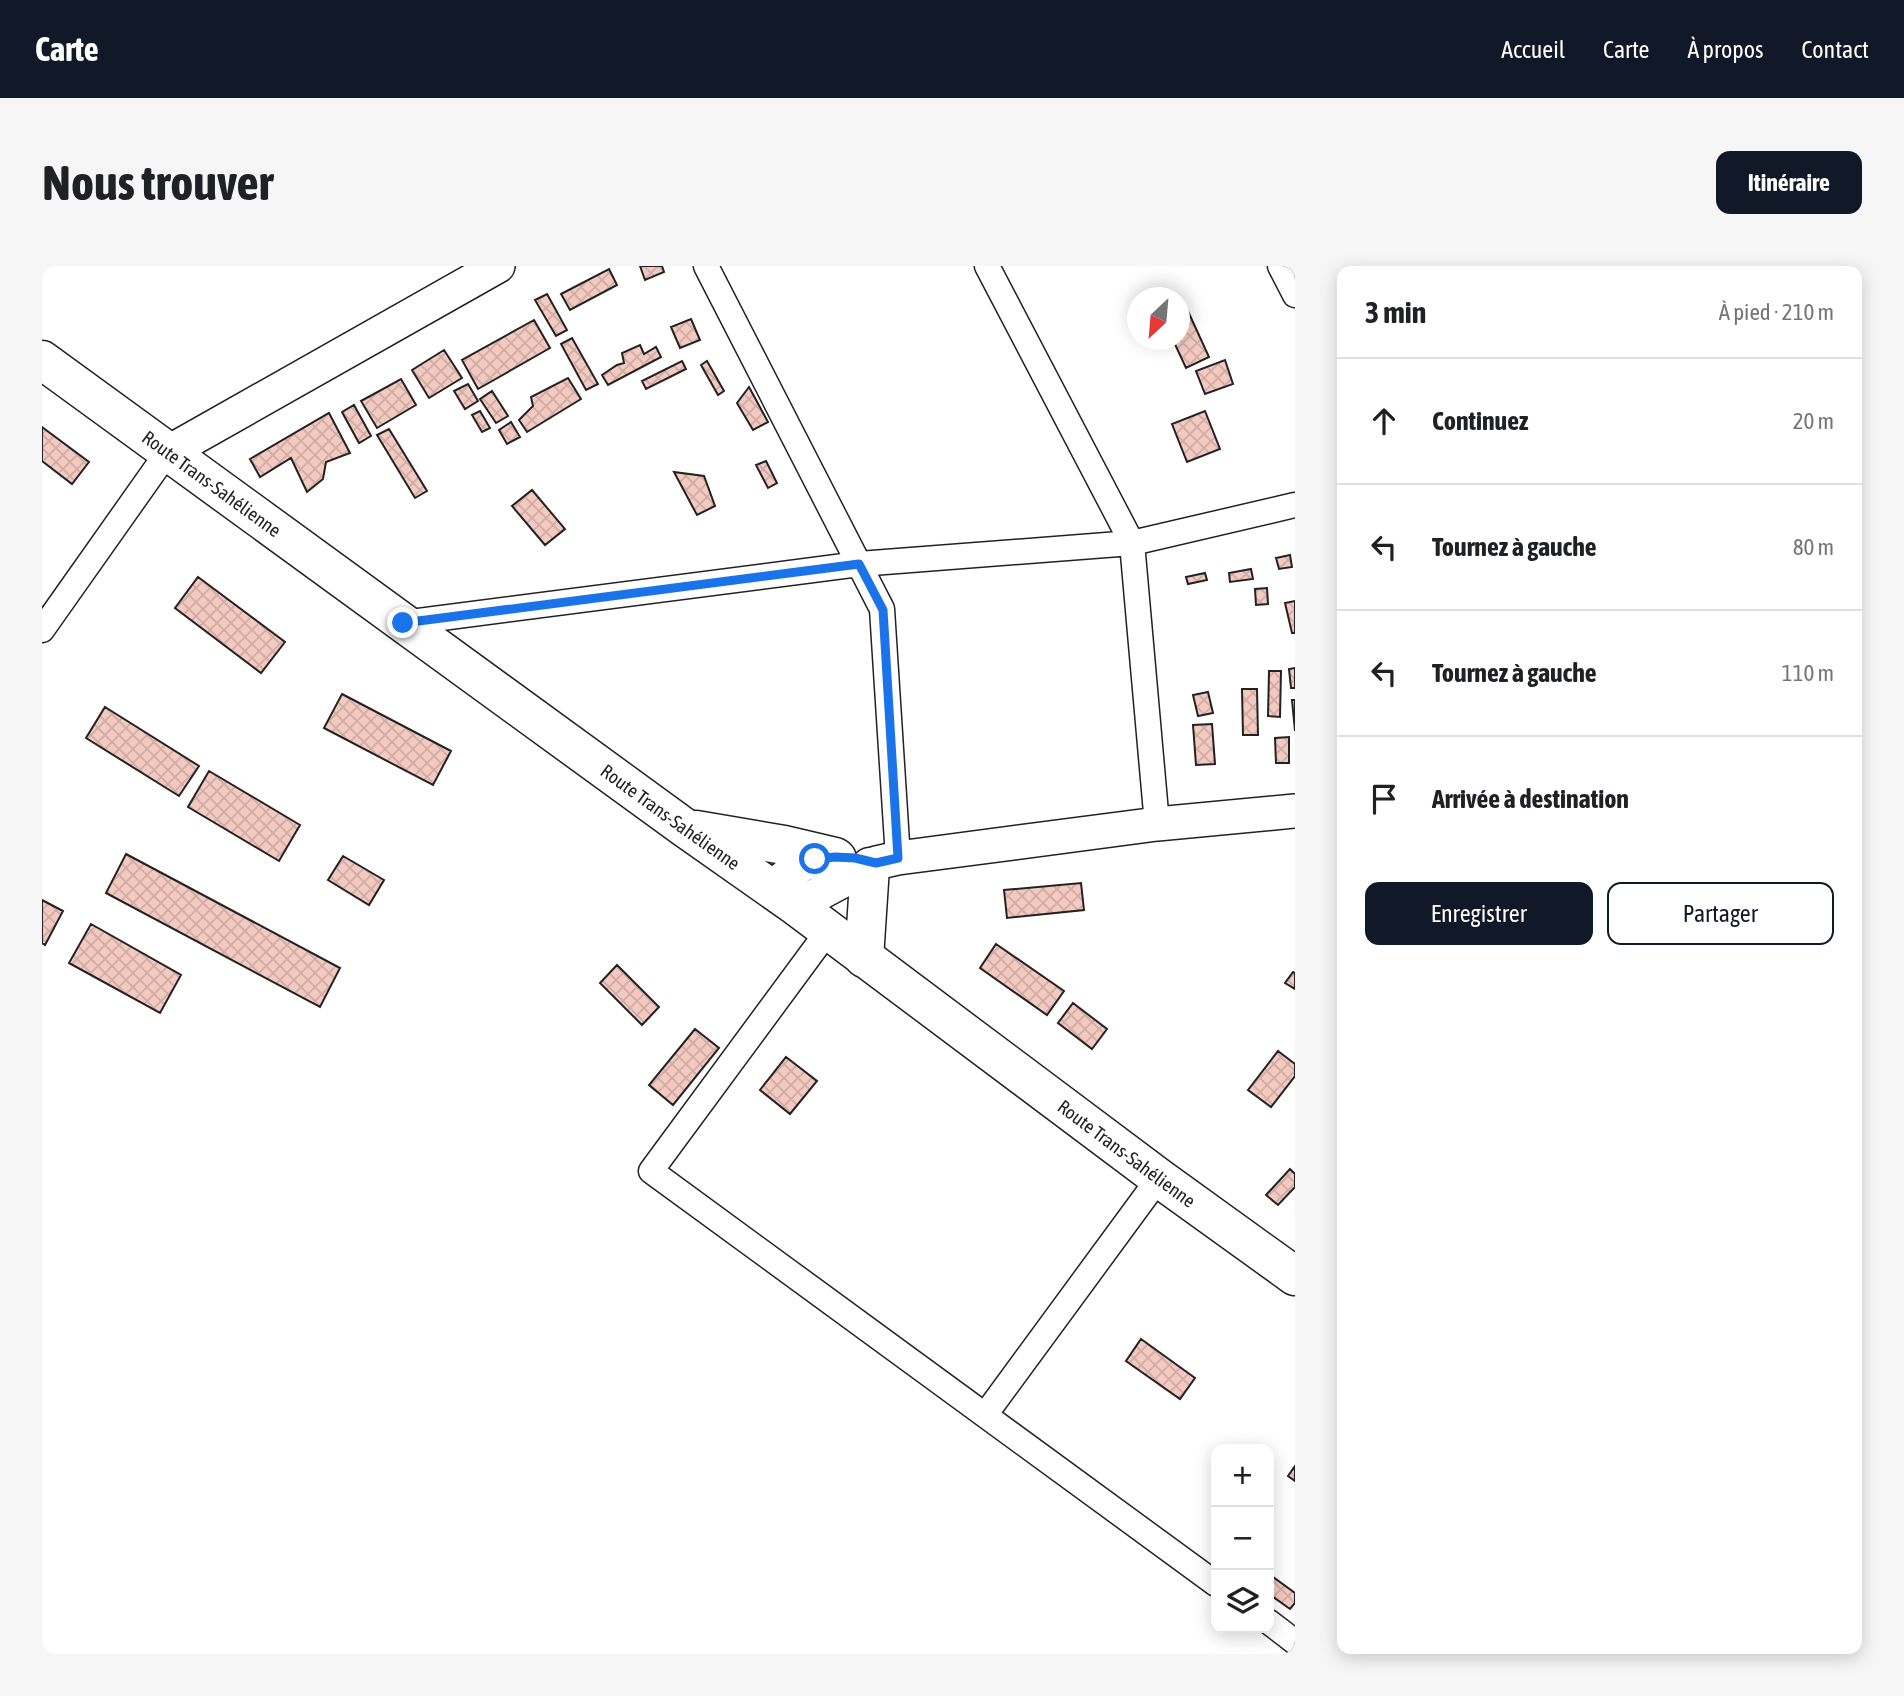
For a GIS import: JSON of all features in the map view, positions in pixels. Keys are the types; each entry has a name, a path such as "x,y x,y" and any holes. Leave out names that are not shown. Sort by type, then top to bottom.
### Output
{"highway":[{"name":"Route Trans-Sahélienne","path":"42,360 784,898 1295,1276"},
{"path":"685,828 870,861 864,958"}],"street":[{"path":"42,629 167,453 498,266"},
{"path":"706,266 883,610 870,861"},
{"path":"987,266 1132,543 1157,824"},
{"path":"1280,266 1295,295"},
{"path":"403,623 859,564 1132,543 1295,505"},
{"path":"784,898 870,861 1157,824 1295,811"},
{"path":"828,931 651,1171 1211,1580"},
{"path":"985,1415 1159,1178"},
{"path":"1274,1626 1295,1642"}],"building":[{"path":"640,266 662,266 664,272 645,280"},
{"path":"609,269 617,285 570,310 561,294"},
{"path":"547,294 567,330 556,336 535,300"},
{"path":"1190,316 1209,357 1186,368 1178,350 1190,350"},
{"path":"691,319 700,340 680,348 671,327"},
{"path":"534,320 550,348 478,389 462,360"},
{"path":"572,338 598,384 586,390 561,344"},
{"path":"640,345 644,354 656,347 661,357 608,385 602,375 624,363 622,353"},
{"path":"444,350 462,378 429,398 412,370"},
{"path":"1225,360 1233,384 1205,394 1196,371"},
{"path":"682,361 686,369 646,389 642,381"},
{"path":"707,361 724,391 718,395 701,365"},
{"path":"568,378 581,399 527,432 519,420 533,406 531,397"},
{"path":"401,379 416,405 377,428 361,401"},
{"path":"468,384 478,401 465,409 454,391"},
{"path":"749,387 768,422 753,430 737,403"},
{"path":"492,391 508,416 496,423 480,399"},
{"path":"354,405 371,436 359,443 342,412"},
{"path":"480,411 490,428 482,432 472,415"},
{"path":"1205,411 1220,449 1187,462 1172,424"},
{"path":"329,413 350,453 326,462 323,479 307,492 291,458 260,477 250,459"},
{"path":"511,422 520,437 507,444 499,430"},
{"path":"42,427 89,462 72,484 42,461"},
{"path":"389,429 427,491 415,498 377,435"},
{"path":"766,461 777,483 768,488 756,465"},
{"path":"674,472 704,476 715,506 697,515"},
{"path":"532,490 565,529 545,545 512,506"},
{"path":"1290,555 1292,567 1279,569 1276,558"},
{"path":"1251,569 1253,579 1230,582 1229,573"},
{"path":"1205,573 1207,580 1188,584 1186,577"},
{"path":"198,577 285,642 261,673 175,608"},
{"path":"1267,588 1268,604 1256,605 1255,589"},
{"path":"1295,601 1295,633 1292,633 1285,603"},
{"path":"1295,668 1295,688 1291,688 1289,669"},
{"path":"1269,671 1281,671 1280,717 1268,716"},
{"path":"1242,689 1257,689 1258,735 1243,735"},
{"path":"1208,692 1213,713 1198,716 1193,695"},
{"path":"342,694 451,751 433,785 324,728"},
{"path":"1292,700 1295,700 1295,731"},
{"path":"105,707 199,766 179,796 86,738"},
{"path":"1212,724 1215,764 1196,765 1193,725"},
{"path":"1289,737 1289,763 1276,763 1275,738"},
{"path":"209,771 300,825 279,861 188,807"},
{"path":"126,854 340,968 320,1007 106,893"},
{"path":"343,856 384,880 369,905 328,880"},
{"path":"1081,883 1084,910 1007,918 1004,890"},
{"path":"42,900 63,911 45,945 42,943"},
{"path":"91,924 181,975 160,1013 69,963"},
{"path":"996,944 1064,991 1047,1015 980,968"},
{"path":"617,965 659,1007 642,1025 600,983"},
{"path":"1293,972 1295,973 1295,989 1285,983"},
{"path":"1073,1003 1107,1029 1092,1049 1058,1023"},
{"path":"695,1029 719,1048 673,1105 649,1085"},
{"path":"1278,1051 1295,1064 1295,1076 1271,1107 1248,1090"},
{"path":"786,1057 817,1081 790,1114 760,1090"},
{"path":"1290,1169 1295,1174 1295,1187 1278,1205 1266,1195"},
{"path":"1141,1339 1195,1378 1180,1399 1126,1361"},
{"path":"1295,1466 1295,1481 1288,1476"},
{"path":"1274,1578 1295,1593 1295,1603 1290,1609 1274,1598"}],"route":[{"path":"403,623 859,564 883,610 898,858 876,863 855,858 815,859"}]}
